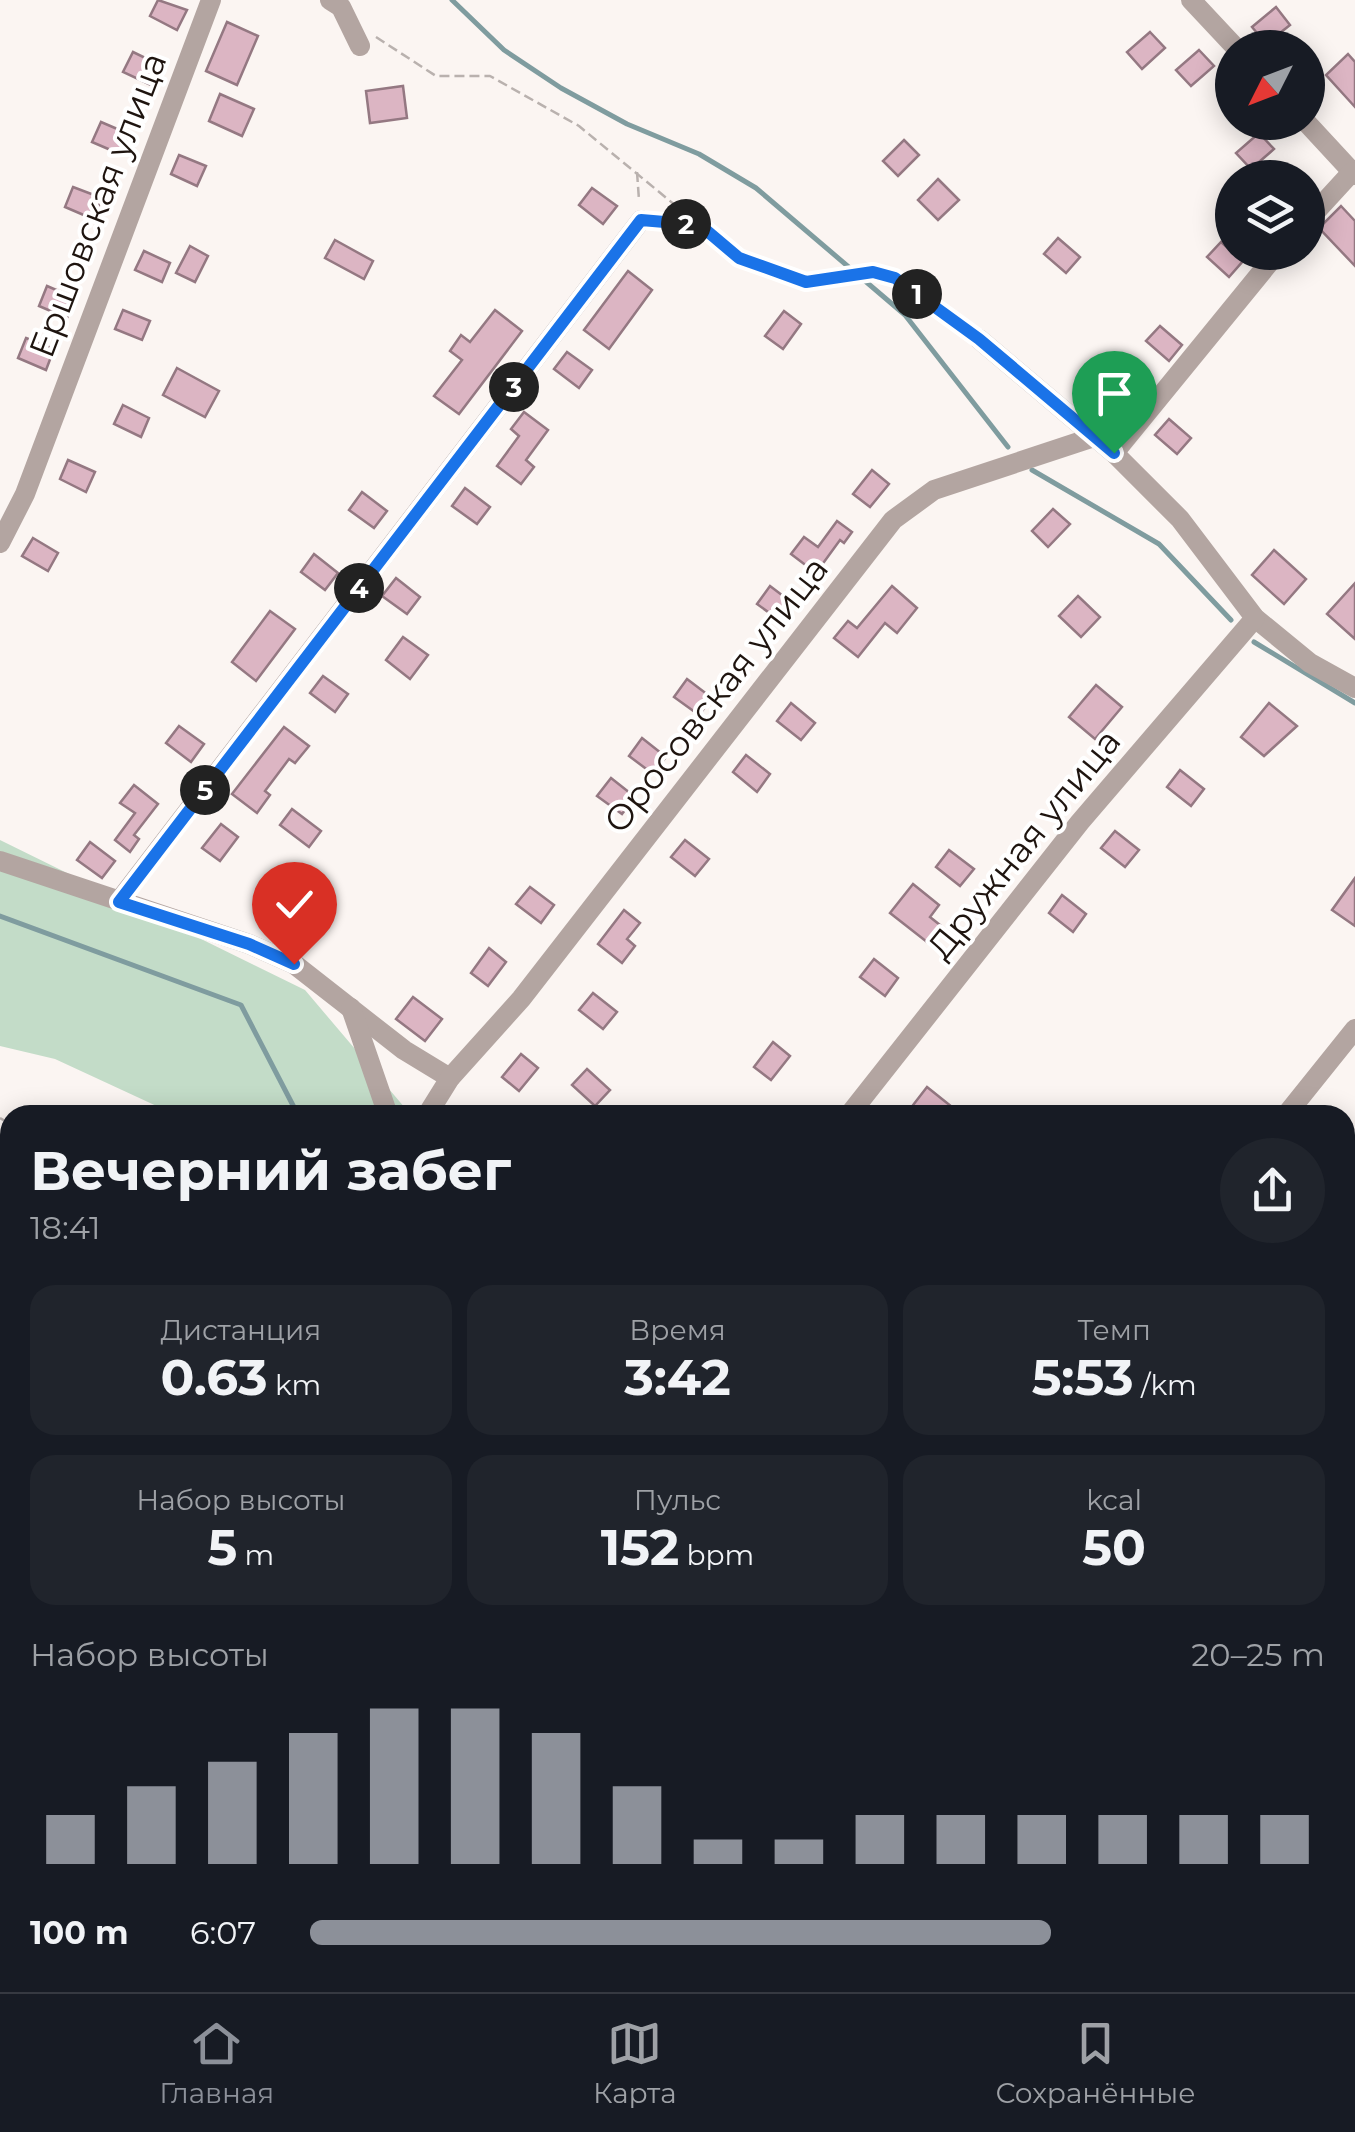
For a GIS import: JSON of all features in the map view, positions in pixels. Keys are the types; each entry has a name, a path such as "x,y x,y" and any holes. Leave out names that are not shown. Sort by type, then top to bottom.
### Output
{"street":[{"name":"Ершовская улица","path":"0,543 25,494 211,0"},
{"path":"330,0 341,6 360,46"},
{"path":"1191,0 1219,30"},
{"path":"1323,140 1354,173 1325,203"},
{"path":"119,902 641,220"},
{"path":"1114,453 1263,270"},
{"path":"979,339 1114,453 1180,519 1255,618 1310,663 1355,688"},
{"name":"Оросовская улица","path":"433,1105 450,1078 520,998 894,520 934,490 1094,438"},
{"name":"Дружная улица","path":"858,1105 1080,822 1255,618"},
{"path":"0,861 249,944 294,964 404,1050 450,1078"},
{"path":"350,1006 385,1105"},
{"path":"1294,1105 1355,1029"}],"path":[{"path":"348,22 436,76 490,76 579,126 739,258 806,282 873,272 895,278 979,339"},
{"path":"637,172 641,220 700,225"}],"green space":[{"path":"0,840 305,990 403,1105 154,1105 55,1059 0,1046"}],"building":[{"path":"158,0 187,10 177,30 150,16"},
{"path":"1276,7 1290,25 1284,30 1252,27"},
{"path":"227,22 258,36 237,85 206,71"},
{"path":"1150,32 1165,48 1142,69 1127,52"},
{"path":"1199,50 1214,66 1191,86 1176,70"},
{"path":"133,52 160,65 151,85 123,72"},
{"path":"1348,54 1355,62 1355,107 1326,75"},
{"path":"403,86 407,118 370,123 366,91"},
{"path":"220,94 254,109 242,136 209,121"},
{"path":"101,122 129,134 120,154 92,142"},
{"path":"904,140 919,155 898,176 883,161"},
{"path":"1251,140 1266,140 1274,149 1261,160 1243,160 1236,153"},
{"path":"179,155 206,166 197,186 171,174"},
{"path":"938,179 959,200 938,220 918,200"},
{"path":"73,187 102,198 93,219 65,207"},
{"path":"592,188 617,206 603,224 579,205"},
{"path":"1341,206 1355,221 1355,266 1325,234 1325,222"},
{"path":"1058,238 1080,257 1066,273 1044,254"},
{"path":"335,240 373,261 364,279 325,258"},
{"path":"190,246 208,256 195,282 176,273"},
{"path":"1215,248 1215,264 1207,257"},
{"path":"144,251 170,263 162,282 135,270"},
{"path":"628,271 652,290 609,349 584,330"},
{"path":"47,286 75,298 67,318 39,306"},
{"path":"123,310 150,321 142,340 115,329"},
{"path":"495,310 522,331 459,414 434,396 462,360 450,351 461,335 470,342"},
{"path":"784,311 801,324 783,349 765,336"},
{"path":"1160,326 1182,345 1169,361 1146,341"},
{"path":"26,338 54,349 46,370 18,358"},
{"path":"567,352 592,370 579,388 554,369"},
{"path":"177,368 219,391 205,417 163,395"},
{"path":"1119,374 1141,393 1128,409 1106,390"},
{"path":"123,405 149,418 141,437 114,424"},
{"path":"524,412 548,430 526,460 534,467 521,484 497,466 519,436 511,429"},
{"path":"1169,419 1191,438 1177,454 1155,435"},
{"path":"68,460 95,472 86,492 60,479"},
{"path":"872,470 889,484 870,507 853,494"},
{"path":"465,488 490,507 477,524 452,506"},
{"path":"362,492 387,511 374,528 349,510"},
{"path":"1053,509 1070,524 1048,547 1032,531"},
{"path":"837,521 852,532 844,543 840,540 816,573 791,554 804,537 818,547"},
{"path":"33,538 58,553 48,571 22,556"},
{"path":"1274,550 1306,579 1284,604 1252,575"},
{"path":"314,554 338,573 325,590 301,572"},
{"path":"396,578 420,597 407,614 382,596"},
{"path":"1355,583 1355,639 1327,614"},
{"path":"770,586 795,605 782,622 757,604"},
{"path":"892,586 917,608 897,633 885,623 858,657 834,638 848,621 857,628"},
{"path":"1078,596 1100,617 1081,637 1059,616"},
{"path":"270,611 295,629 256,681 232,662"},
{"path":"403,637 428,655 410,679 386,660"},
{"path":"323,676 348,694 335,712 310,693"},
{"path":"687,679 712,698 699,715 674,697"},
{"path":"1096,685 1122,707 1095,739 1069,717"},
{"path":"791,703 815,723 801,740 777,721"},
{"path":"1269,703 1297,726 1264,756 1241,737"},
{"path":"179,726 204,744 191,762 166,743"},
{"path":"284,727 309,746 295,763 289,759 265,791 270,795 257,813 232,794"},
{"path":"642,738 666,757 653,774 629,756"},
{"path":"746,755 770,774 757,792 733,772"},
{"path":"1180,770 1204,789 1191,806 1167,787"},
{"path":"611,778 635,797 622,814 597,796"},
{"path":"134,785 158,804 134,835 139,839 130,852 115,840 135,813 120,803"},
{"path":"292,809 321,831 309,847 280,825"},
{"path":"221,824 238,837 220,861 202,848"},
{"path":"1115,831 1139,850 1125,867 1101,848"},
{"path":"685,840 709,859 695,876 671,857"},
{"path":"90,842 115,861 102,878 77,860"},
{"path":"949,850 974,869 960,886 936,867"},
{"path":"1355,878 1355,926 1332,910"},
{"path":"913,884 939,905 930,917 940,925 927,942 890,913"},
{"path":"530,887 554,905 541,923 516,904"},
{"path":"1062,895 1086,914 1073,932 1049,913"},
{"path":"624,910 640,923 627,939 635,946 622,963 598,944"},
{"path":"489,948 506,962 488,986 471,973"},
{"path":"874,959 898,978 885,996 860,977"},
{"path":"593,993 617,1012 603,1029 579,1010"},
{"path":"413,997 442,1019 425,1041 396,1019"},
{"path":"773,1042 790,1056 771,1080 754,1067"},
{"path":"521,1054 538,1068 519,1091 502,1077"},
{"path":"587,1069 610,1090 594,1105 572,1085"},
{"path":"927,1087 950,1105 913,1105"}],"waterway":[{"path":"452,0 504,50 561,88 627,124 699,154 756,188 905,315 1008,447"},
{"path":"1032,470 1159,544 1231,620"},
{"path":"1254,642 1355,703"},
{"path":"0,916 241,1005 293,1105"}],"route":[{"path":"294,964 249,944 119,902 641,220 700,225 739,258 806,282 873,272 895,278 979,339 1114,453"}]}
